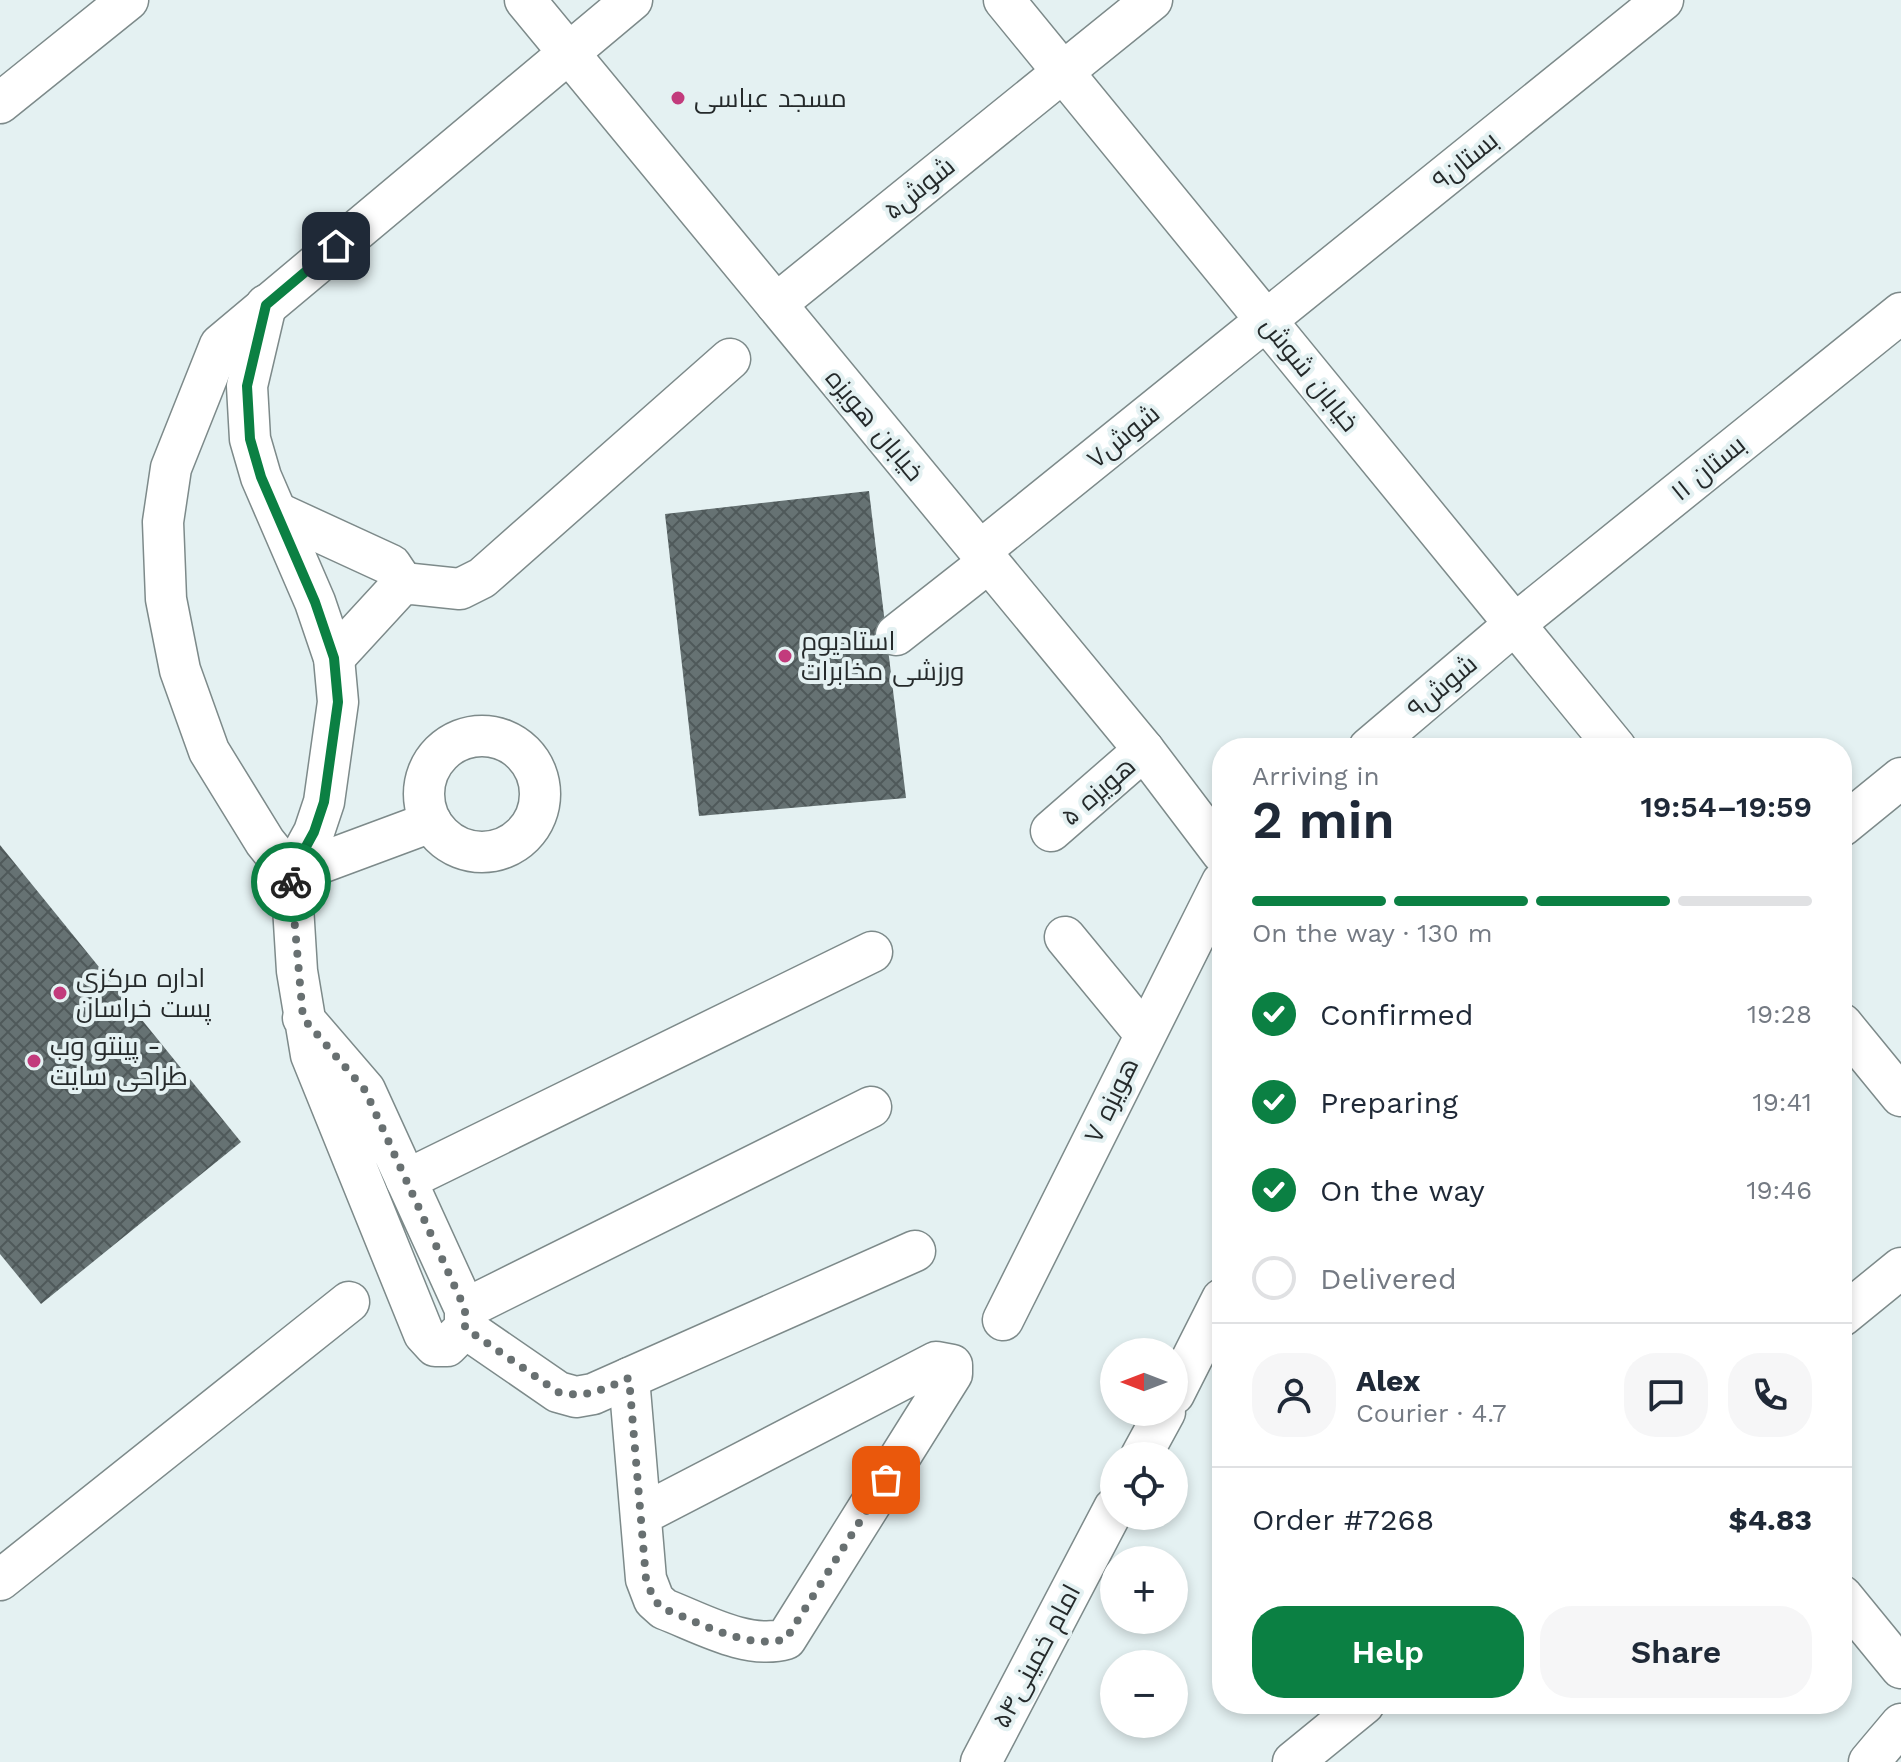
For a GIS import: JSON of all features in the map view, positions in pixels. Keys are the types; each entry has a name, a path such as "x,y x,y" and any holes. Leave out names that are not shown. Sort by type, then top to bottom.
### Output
{"street":[{"path":"0,103 128,0"},
{"name":"خیابان هویزه","path":"525,0 1144,750 1212,840"},
{"path":"632,0 220,345 179,443 163,522 166,599 180,670 199,732 252,822 291,874 303,1018 322,1091 424,1334 435,1346 447,1346 465,1319 871,1107"},
{"name":"خیابان شوش","path":"1004,0 1608,738"},
{"name":"شوش۵","path":"776,304 1152,0"},
{"name":"بستان۹","path":"1266,321 1663,0"},
{"path":"266,305 247,386 250,439 334,658 338,702 324,802 314,832 291,874"},
{"name":"بستان ۱۱","path":"1515,624 1901,313"},
{"name":"شوش۷","path":"896,635 984,557 1266,321"},
{"path":"403,583 460,589 482,578 730,359"},
{"path":"278,513 391,565 403,583"},
{"path":"334,658 403,583"},
{"name":"شوش۹","path":"1381,738 1515,624"},
{"name":"هویزه ۵","path":"1051,831 1144,750"},
{"path":"1852,818 1901,778"},
{"path":"291,874 431,822"},
{"name":"هویزه ۷","path":"1003,1320 1212,901"},
{"path":"1065,937 1144,1033"},
{"path":"406,1180 872,952"},
{"path":"303,1018 365,1090 465,1319 558,1392 576,1397 593,1394 915,1251"},
{"path":"1852,1036 1901,1096"},
{"path":"1852,1308 1901,1268"},
{"path":"5,1566 349,1302"},
{"path":"1188,1372 1212,1333"},
{"path":"629,1378 646,1579 654,1600 664,1609 752,1641 771,1643 786,1639 952,1374 952,1365 936,1362 641,1515"},
{"name":"امام خمینی۵۴","path":"981,1762 1102,1530"},
{"path":"1852,1608 1901,1668"},
{"path":"1293,1762 1352,1714"},
{"path":"1869,1762 1901,1724"}],"building":[{"name":"استادیوم ورزشی مخابرات","path":"869,491 906,798 699,816 665,514"},
{"name":"اداره مرکزی پست خراسان","path":"0,845 241,1142 41,1304 0,1254"}],"way so far":[{"path":"291,882 303,1018 365,1090 465,1309 465,1328 558,1392 576,1397 593,1394 629,1378 646,1579 654,1600 664,1609 752,1641 771,1643 786,1639 886,1480"}],"place":[{"name":"مسجد عباسی","path":"678,98"},
{"name":"استادیوم ورزشی مخابرات","path":"785,656"},
{"name":"اداره مرکزی پست خراسان","path":"60,993"},
{"name":"پینتو وب - طراحی سایت","path":"34,1061"}],"route":[{"path":"291,882 291,874 314,832 324,802 338,702 334,658 315,602 261,477 250,439 247,386 266,305 336,246"}]}
